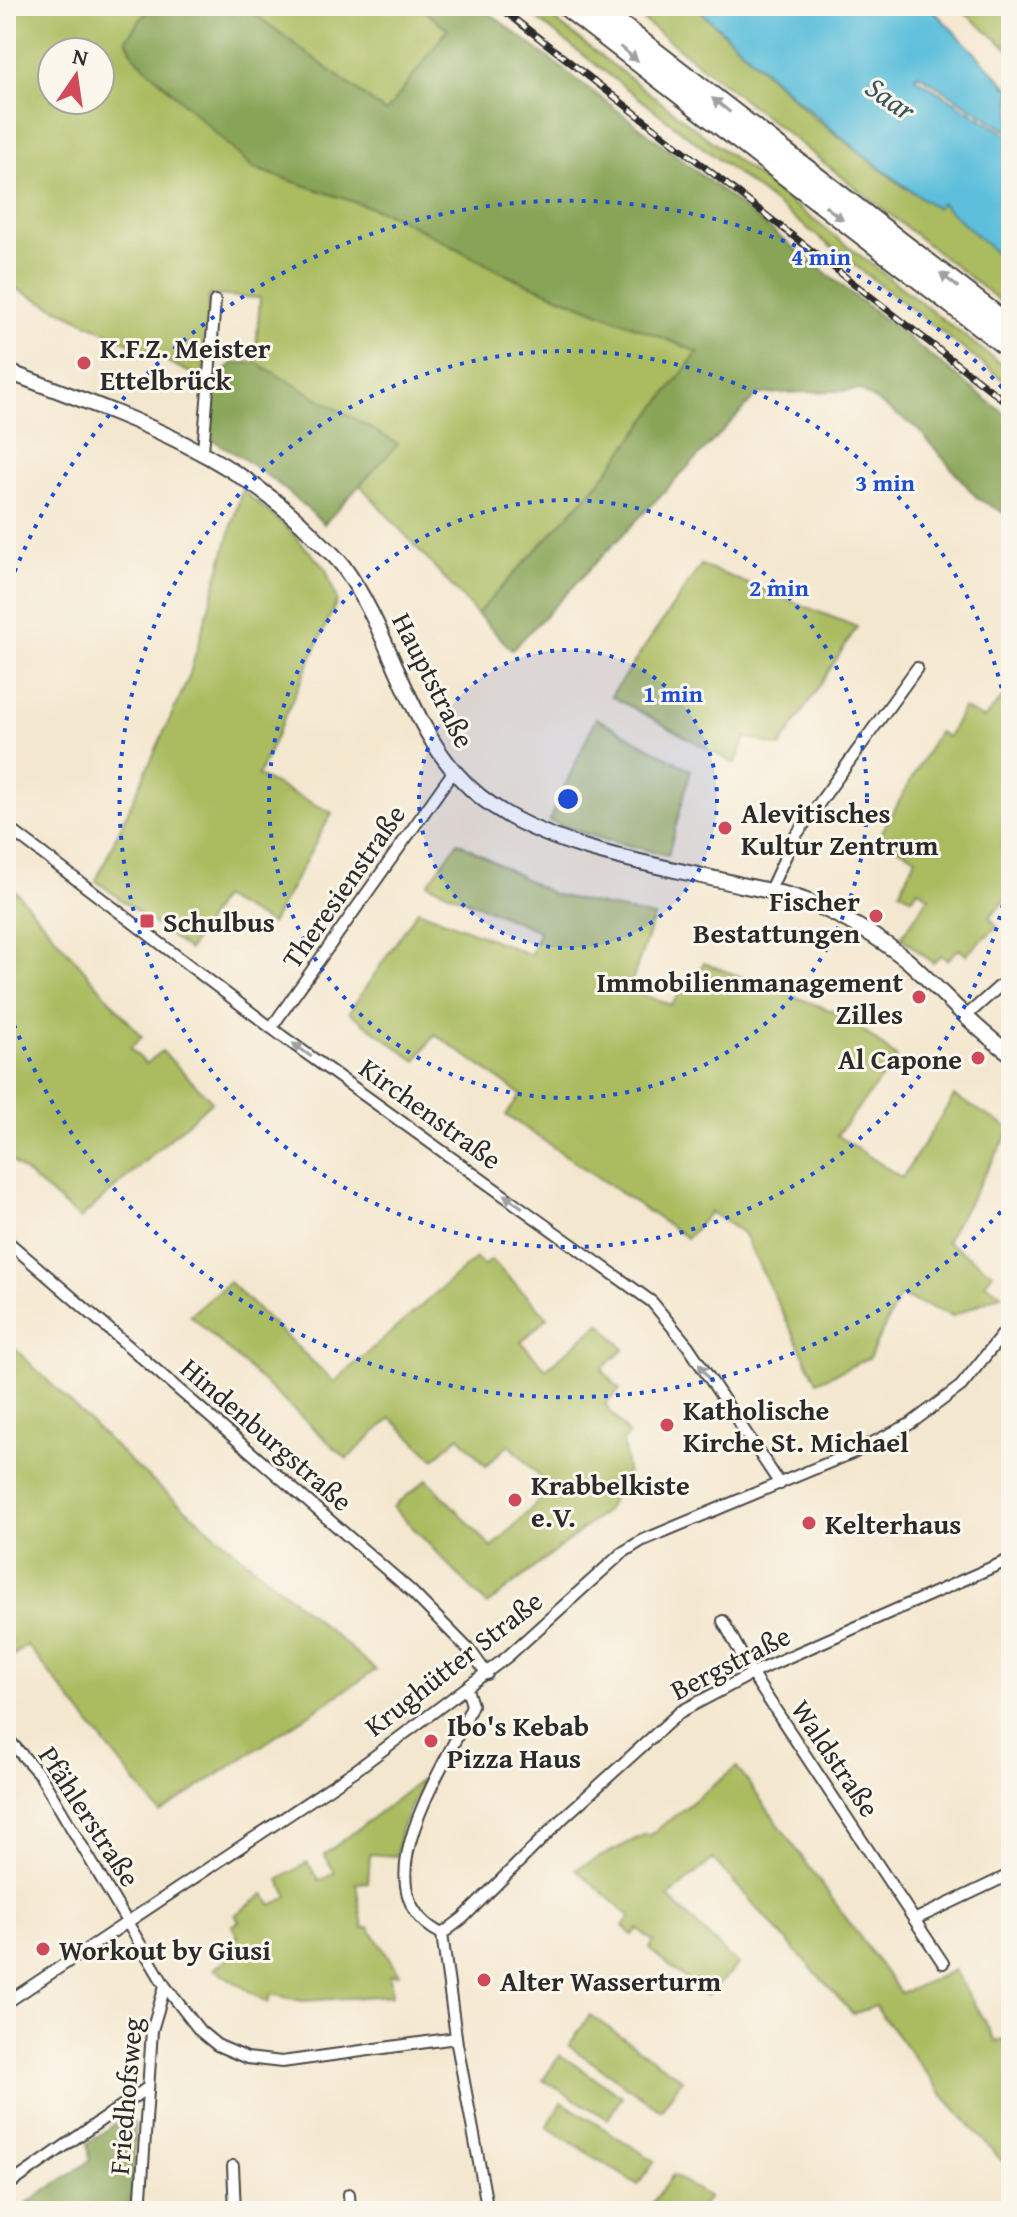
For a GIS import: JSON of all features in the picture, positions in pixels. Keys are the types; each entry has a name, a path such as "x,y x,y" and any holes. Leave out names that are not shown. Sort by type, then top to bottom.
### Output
{"highway":[{"path":"567,6 1011,349"},
{"path":"594,6 1011,328"}],"main road":[{"name":"Hauptstraße","path":"6,371 203,451 277,501 343,565 383,636 426,730 453,772 491,806 563,840 804,900 853,922 906,960 965,1017 1011,1054"}],"street":[{"path":"203,451 215,301"},
{"path":"769,892 794,838 917,668"},
{"name":"Theresienstraße","path":"271,1028 453,772"},
{"name":"Kirchenstraße","path":"6,826 271,1028 652,1302 688,1346 780,1484"},
{"path":"965,1017 1011,976"},
{"name":"Hindenburgstraße","path":"6,1240 410,1590 472,1653 487,1674"},
{"name":"Krughütter Straße","path":"6,2003 356,1770 467,1689 622,1553 641,1541 883,1438 936,1406 961,1386 1010,1328"},
{"name":"Bergstraße","path":"442,1934 647,1739 680,1712 751,1673 1011,1559"},
{"name":"Waldstraße","path":"723,1621 751,1673 943,1963"},
{"path":"467,1689 472,1705 415,1825 406,1867 413,1910 418,1919 442,1934 456,2038 488,2211"},
{"name":"Pfählerstraße","path":"6,1737 40,1775 165,1986 207,2038 227,2051 260,2061 282,2062 456,2038"},
{"path":"916,1919 1011,1874"},
{"name":"Friedhofsweg","path":"140,2211 152,2030 165,1986"},
{"path":"6,2187 147,2088"},
{"path":"233,2166 235,2211"},
{"path":"349,2194 350,2211"}],"green space":[{"path":"6,6 151,6 126,39 134,56 253,168 393,215 511,277 698,352 600,481 477,614 360,485 397,444 255,362 260,298 209,295 203,379 6,284"},
{"path":"151,6 244,6 386,112 448,29 418,6 480,6 658,141 1011,419 1011,517 977,498 918,429 860,390 758,394 512,650 477,614 600,481 698,352 511,277 393,215 253,168 134,56 126,39"},
{"path":"244,6 418,6 448,29 386,113"},
{"path":"520,6 536,6 1011,372 1011,386"},
{"path":"625,6 695,6 813,117 905,188 941,203 1011,267 1011,310"},
{"path":"956,6 1011,6 1011,51"},
{"path":"255,362 398,444 324,524 269,477 209,438 214,381 233,363"},
{"path":"242,490 284,525 326,569 337,601 258,776 332,813 271,924 221,897 189,950 96,881 189,677"},
{"path":"701,565 857,627 780,747 746,737 735,764 611,696"},
{"path":"1011,688 1011,894 989,917 997,926 966,955 959,949 947,960 942,955 933,963 901,937 929,897 918,889 912,898 900,891 916,858 879,837 938,732 948,737 963,708 984,719"},
{"path":"596,718 691,770 668,855 602,839 549,821"},
{"path":"458,842 552,894 654,917 629,990 671,1005 704,963 846,1016 897,1058 837,1135 902,1178 954,1096 1011,1129 946,1241 993,1273 985,1283 1002,1294 953,1316 900,1296 869,1358 817,1382 743,1233 710,1212 687,1238 506,1115 521,1095 435,1034 416,1061 349,1012 418,910 531,955 539,931 428,884"},
{"path":"6,880 142,1037 130,1048 146,1064 162,1051 212,1101 80,1219 6,1156"},
{"path":"476,1258 484,1266 491,1260 548,1317 521,1342 546,1369 600,1323 624,1349 602,1369 620,1390 605,1404 629,1435 623,1441 627,1472 606,1511 487,1605 393,1507 427,1479 492,1548 551,1489 509,1444 486,1466 459,1436 434,1459 391,1418 347,1459 190,1315 229,1282 334,1382"},
{"path":"6,1340 137,1468 376,1670 160,1813 27,1645 6,1661"},
{"path":"737,1767 901,1994 954,1970 996,2041 1011,2037 1011,2171 942,2094 875,2006 853,2014 713,1859 668,1897 738,1965 707,1996 649,1949 654,1942 638,1929 632,1935 623,1926 631,1917 576,1869 646,1834 649,1836"},
{"path":"424,1778 401,1829 396,1856 370,1854 368,1882 356,1883 363,1928 369,1927 399,1974 390,1975 392,1995 303,2001 271,1994 268,2003 214,1969 236,1953 230,1943 238,1936 232,1926 239,1921 235,1915 264,1894 272,1906 288,1896 279,1880 307,1862 320,1881 335,1872 324,1855"},
{"path":"590,2015 682,2079 661,2110 569,2046"},
{"path":"560,2055 622,2096 608,2119 543,2080"},
{"path":"562,2102 655,2161 638,2185 547,2127"},
{"path":"122,2119 131,2119 135,2125 131,2211 15,2211 90,2161 88,2143"},
{"path":"673,2175 709,2197 698,2211 646,2211"}],"water":[{"name":"Saar","path":"695,6 929,6 1011,90 1011,133 918,74 915,77 1011,137 1011,267 941,203 936,208 841,137"}],"railway":[{"path":"498,6 1011,406"}],"place":[{"name":"K.F.Z. Meister Ettelbrück","path":"84,363"},
{"name":"Alevitisches Kultur Zentrum","path":"725,828"},
{"name":"Fischer Bestattungen","path":"876,916"},
{"name":"Schulbus","path":"147,921"},
{"name":"Immobilienmanagement Zilles","path":"919,997"},
{"name":"Al Capone","path":"978,1058"},
{"name":"Katholische Kirche St. Michael","path":"667,1425"},
{"name":"Krabbelkiste e.V.","path":"515,1500"},
{"name":"Kelterhaus","path":"809,1523"},
{"name":"Ibo's Kebab Pizza Haus","path":"431,1741"},
{"name":"Workout by Giusi","path":"43,1949"},
{"name":"Alter Wasserturm","path":"484,1980"}]}
